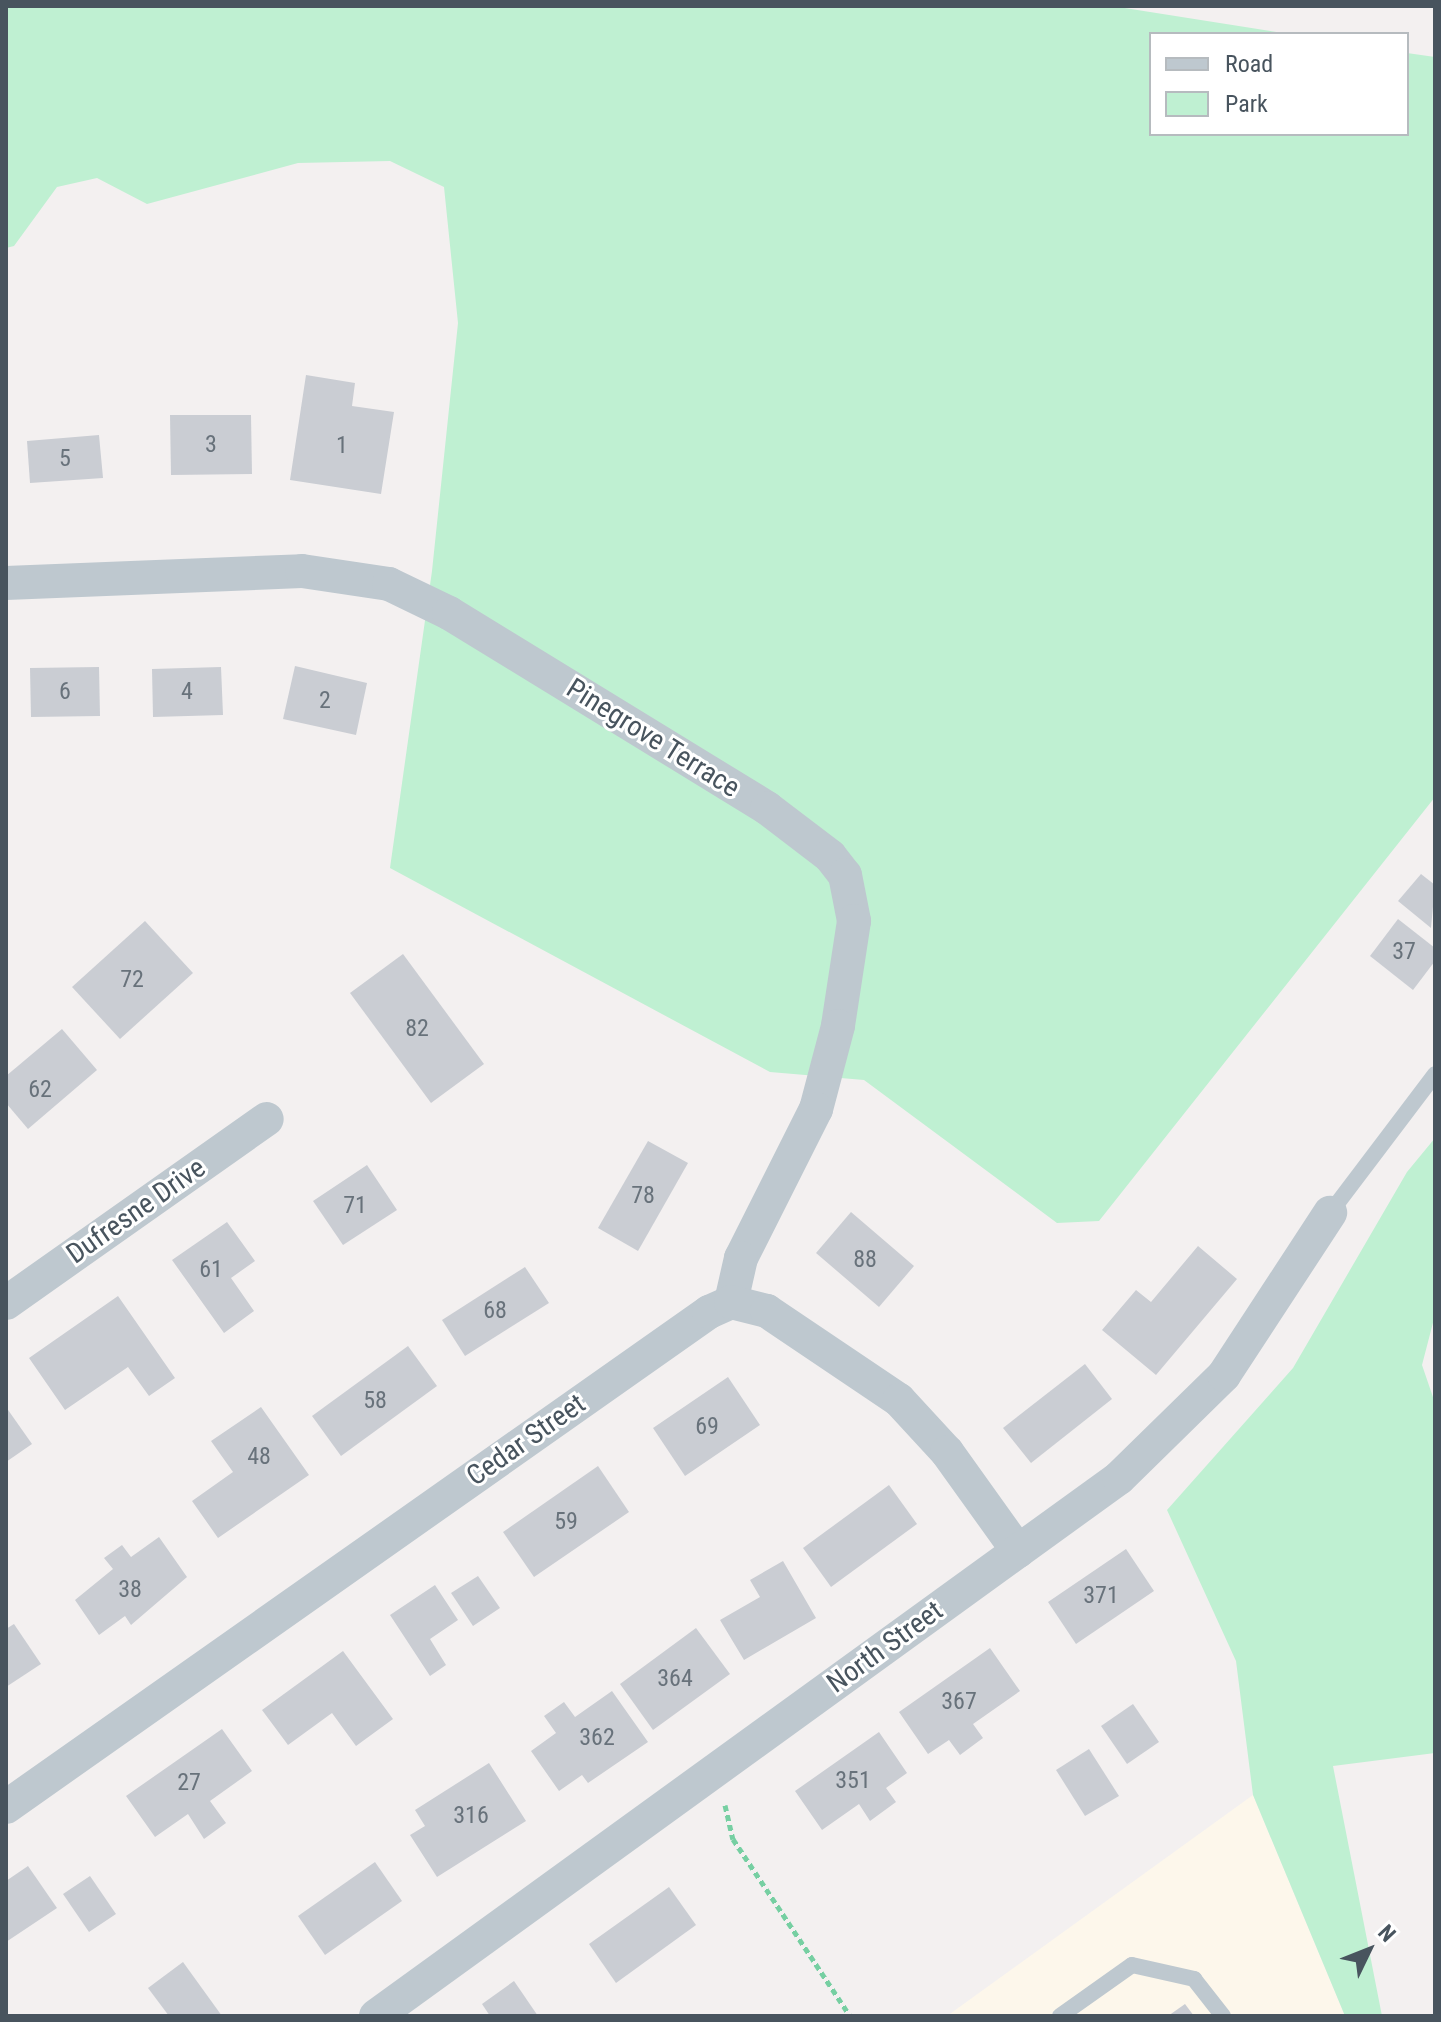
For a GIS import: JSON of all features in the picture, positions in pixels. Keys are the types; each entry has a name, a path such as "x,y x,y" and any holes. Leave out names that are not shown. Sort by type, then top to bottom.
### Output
{"street":[{"name":"Pinegrove Terrace","path":"6,583 302,571 389,584 449,613 767,808 830,856 845,875 854,921 838,1026 816,1109 741,1258 731,1302"},
{"name":"Dufresne Drive","path":"6,1303 267,1119"},
{"name":"North Street","path":"376,2016 1119,1478 1195,1408 1249,1343 1330,1213"},
{"path":"731,1302 767,1311 899,1400 947,1452 1018,1551"},
{"name":"Cedar Street","path":"6,1807 696,1321 731,1302"}],"lane":[{"path":"1330,1213 1435,1074"},
{"path":"1060,2016 1132,1965 1194,1979 1223,2016"}],"path":[{"path":"716,1769 733,1839 850,2016"}],"shaded area":[{"path":"1253,1795 1345,2016 947,2016"}],"green space":[{"path":"6,6 1112,6 1276,32 1149,32 1149,136 1409,136 1409,53 1435,57 1435,797 1099,1221 1057,1223 864,1080 770,1072 390,868 432,571 458,323 444,187 390,161 298,163 147,204 97,178 57,187 14,246 6,248"},
{"path":"1435,1138 1435,1315 1422,1365 1435,1403 1435,1753 1333,1766 1382,2016 1345,2016 1253,1795 1236,1661 1167,1510 1293,1368 1407,1172"}],"building":[{"path":"306,375 355,383 352,406 394,412 381,494 290,480"},
{"path":"170,415 251,415 252,474 171,475"},
{"path":"99,435 103,478 30,483 27,441"},
{"path":"295,666 367,683 356,735 283,719"},
{"path":"99,667 100,716 31,717 30,668"},
{"path":"221,667 223,715 153,717 152,669"},
{"path":"1421,874 1435,885 1431,928 1398,901"},
{"path":"1398,919 1435,948 1435,961 1413,990 1370,956"},
{"path":"145,921 193,973 120,1039 72,987"},
{"path":"403,954 484,1064 431,1103 350,993"},
{"path":"62,1029 97,1070 28,1129 6,1103 6,1076"},
{"path":"648,1141 688,1163 638,1251 598,1228"},
{"path":"367,1165 397,1210 343,1245 313,1201"},
{"path":"851,1212 914,1266 879,1307 816,1253"},
{"path":"227,1222 255,1261 231,1278 254,1311 224,1333 172,1260"},
{"path":"1198,1246 1237,1279 1156,1375 1102,1330 1136,1290 1151,1302"},
{"path":"525,1267 549,1303 465,1356 442,1320"},
{"path":"118,1296 175,1378 149,1396 128,1367 65,1410 29,1358"},
{"path":"408,1346 437,1386 341,1456 312,1416"},
{"path":"1085,1364 1112,1399 1031,1463 1003,1428"},
{"path":"728,1377 760,1425 685,1476 653,1428"},
{"path":"6,1407 32,1444 6,1462"},
{"path":"261,1407 309,1475 218,1538 192,1501 233,1472 211,1441"},
{"path":"598,1466 629,1512 534,1577 503,1532"},
{"path":"889,1485 917,1524 831,1587 803,1548"},
{"path":"159,1537 187,1577 131,1625 125,1616 99,1635 75,1600 113,1569 104,1558 122,1545 131,1557"},
{"path":"1126,1549 1154,1591 1076,1644 1048,1602"},
{"path":"783,1561 816,1618 744,1660 720,1620 760,1597 750,1580"},
{"path":"478,1576 500,1608 473,1626 451,1593"},
{"path":"435,1585 458,1620 430,1639 446,1665 430,1676 390,1615"},
{"path":"14,1624 41,1664 6,1687 6,1629"},
{"path":"696,1628 730,1674 653,1730 620,1684"},
{"path":"990,1648 1020,1691 973,1724 983,1738 960,1755 949,1740 928,1754 899,1712"},
{"path":"343,1651 393,1719 356,1746 332,1713 288,1745 262,1710"},
{"path":"612,1691 648,1742 588,1783 582,1775 559,1791 531,1751 556,1733 544,1716 564,1702 575,1717"},
{"path":"1133,1704 1159,1742 1127,1764 1101,1726"},
{"path":"222,1729 252,1771 210,1801 226,1823 204,1839 188,1814 155,1837 126,1796"},
{"path":"879,1732 907,1773 886,1788 896,1802 870,1821 859,1804 822,1830 795,1791"},
{"path":"1089,1749 1119,1796 1085,1816 1056,1770"},
{"path":"489,1763 526,1821 437,1877 410,1835 425,1826 415,1810"},
{"path":"375,1862 402,1901 325,1955 298,1916"},
{"path":"28,1866 57,1908 6,1942 6,1881"},
{"path":"90,1876 116,1914 89,1932 63,1894"},
{"path":"669,1887 696,1925 616,1983 589,1944"},
{"path":"183,1962 222,2016 169,2016 148,1988"},
{"path":"514,1981 538,2016 490,2016 482,2004"},
{"path":"1185,2004 1194,2016 1168,2016"}]}
